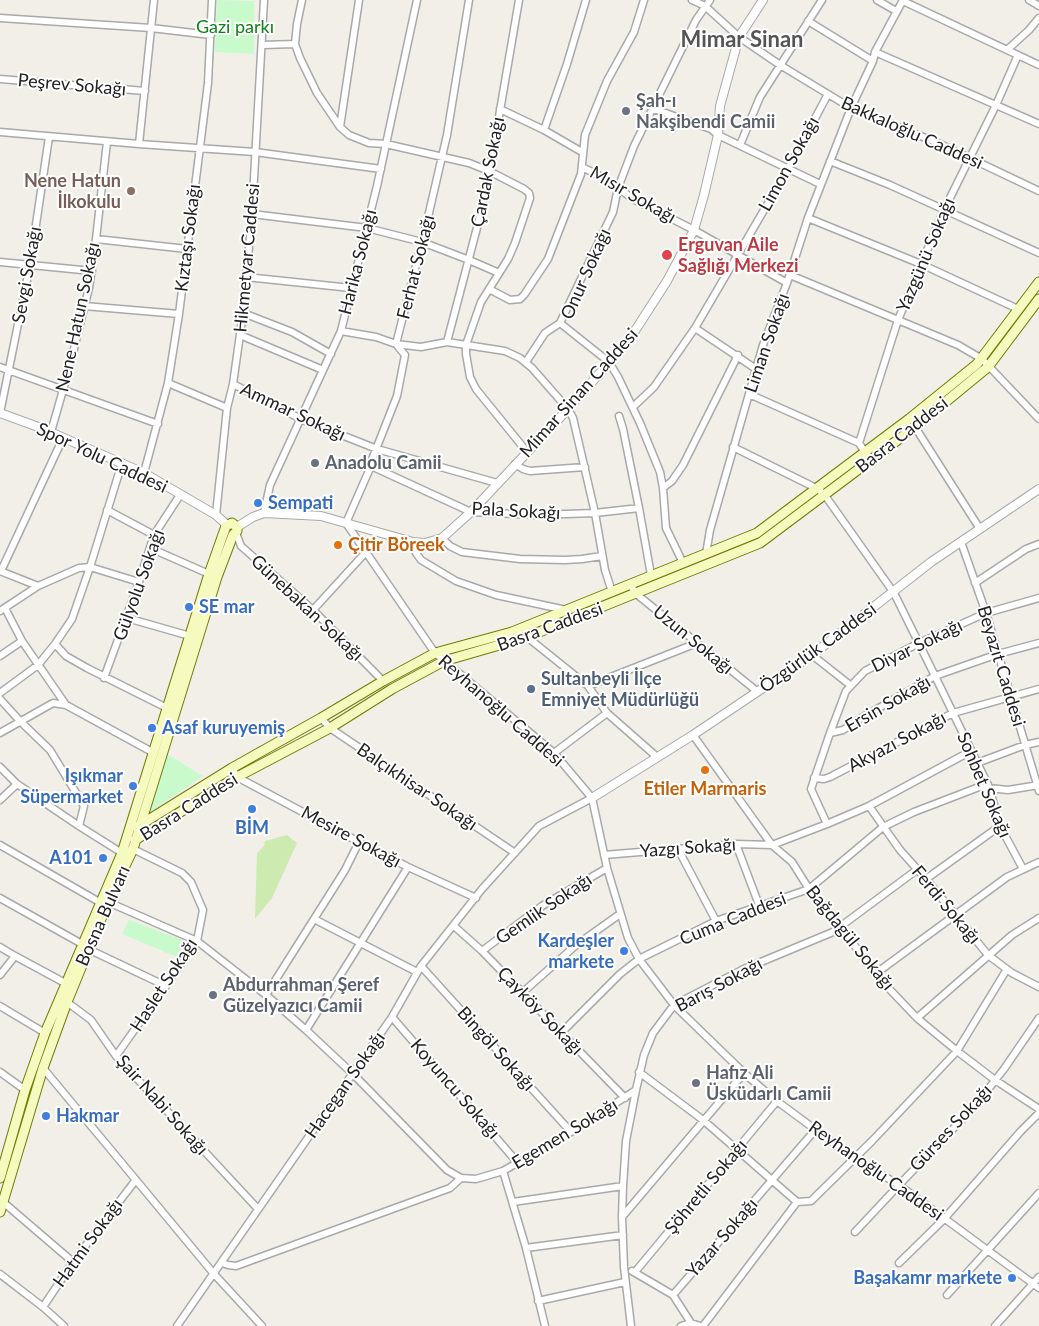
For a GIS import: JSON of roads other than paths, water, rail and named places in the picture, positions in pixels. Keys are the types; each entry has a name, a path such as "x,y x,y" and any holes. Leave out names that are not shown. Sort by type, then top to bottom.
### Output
{"main road":[{"name":"Basra Caddesi","path":"1039,282 982,359 868,456 824,494 760,543 633,589 527,638 444,661 392,689 330,728 237,777 134,845 128,832 232,768 435,653 512,632 612,592 633,589 651,575 757,533 816,488 868,456 915,427 988,367 1039,299"},
{"name":"Bosna Bulvarı","path":"0,1178 45,1033 65,983 85,946 104,902 122,853 208,574 232,530"},
{"name":"Bosna Bulvarı","path":"104,902 134,845 232,530"},
{"name":"Bosna Bulvarı","path":"0,1212 43,1068 85,946"}],"street":[{"path":"139,144 154,0"},
{"name":"Kıztaşı Sokağı","path":"144,473 168,383 179,314 208,83 212,0"},
{"name":"Hikmetyar Caddesi","path":"216,515 227,408 233,384 243,313 252,214 264,0"},
{"path":"302,0 295,44 317,93 340,127 358,140 386,144 469,163 524,189 530,196 515,243 481,302 466,345 466,364 476,389 527,452"},
{"path":"340,127 359,0"},
{"name":"Harika Sokağı","path":"264,513 270,485 341,330 381,169 417,0"},
{"name":"Ferhat Sokağı","path":"346,523 397,396 405,356 396,344 447,135 469,0"},
{"name":"Çardak Sokağı","path":"447,342 469,260 489,171 519,0"},
{"path":"544,130 568,64 586,0"},
{"path":"489,288 510,300 520,299 548,259 582,167 585,135 603,90 634,32 644,0"},
{"name":"Bakkaloğlu Caddesi","path":"692,0 707,3 739,38 851,108 938,143 1039,191"},
{"name":"Mimar Sinan Caddesi","path":"442,538 471,512 568,410 629,340 667,281 694,230 718,135 720,106 739,38 763,0"},
{"path":"740,145 760,97 822,0"},
{"path":"877,0 896,11"},
{"path":"1029,0 1039,6"},
{"path":"903,1 1039,65"},
{"name":"Liman Sokağı","path":"706,554 710,530 763,345 787,283 820,184 851,108 873,61 875,52 903,1"},
{"name":"Onur Sokağı","path":"684,563 666,528 660,472 633,407 609,362 560,323 613,212 618,188 634,146 696,20 707,3"},
{"path":"0,18 151,28 211,35"},
{"path":"1007,50 1039,18"},
{"path":"808,21 873,61"},
{"path":"262,45 295,44"},
{"path":"875,52 1039,124"},
{"name":"Yazgünü Sokağı","path":"859,443 898,320 944,210 996,105 1018,55"},
{"name":"Peşrev Sokağı","path":"0,79 144,91"},
{"name":"Limon Sokağı","path":"633,407 654,387 695,328 788,169 828,94"},
{"path":"654,108 711,129 718,135 820,184"},
{"name":"Mısır Sokağı","path":"500,109 544,130 582,152"},
{"path":"0,132 107,142 255,152 381,169"},
{"name":"Sevgi Sokağı","path":"0,413 30,265 49,137"},
{"name":"Nene Hatun Sokağı","path":"51,432 64,390 92,272 107,142"},
{"path":"830,160 1039,253"},
{"name":"Mısır Sokağı","path":"582,167 606,179 633,199 694,230 787,283"},
{"path":"252,214 367,228 422,242 499,273"},
{"path":"808,218 921,264 1018,309"},
{"path":"96,239 187,249"},
{"path":"0,262 92,272"},
{"path":"790,274 958,345 982,359 1039,419"},
{"path":"246,277 351,288"},
{"path":"84,306 179,314"},
{"path":"243,313 292,332 331,354"},
{"path":"526,362 545,333 560,323"},
{"path":"695,328 738,355 756,369"},
{"path":"341,330 376,336 396,344 421,347 447,342 505,351 526,362 573,418 595,513 605,570 612,592"},
{"path":"240,335 323,370"},
{"path":"663,488 672,481 682,465 738,355"},
{"path":"0,367 158,424"},
{"path":"168,383 227,408"},
{"name":"Ammar Sokağı","path":"233,384 301,419 377,449 497,484"},
{"path":"749,394 859,443 868,456"},
{"name":"Spor Yolu Caddesi","path":"0,413 51,432 144,473 216,515 232,530"},
{"path":"619,416 624,430 640,508 651,575"},
{"path":"915,427 980,529"},
{"path":"38,586 1,571 63,438"},
{"name":"Sohbet Sokağı","path":"733,448 816,488 824,494 894,593 989,787 1000,826 1023,870"},
{"path":"0,693 38,665 72,619 122,463"},
{"path":"515,464 523,470 530,471 585,467"},
{"name":"Pala Sokağı","path":"370,466 471,512 537,515 595,513 640,508"},
{"name":"Özgürlük Caddesi","path":"592,798 693,735 812,655 894,593 931,562 1039,489"},
{"name":"Gülyolu Sokağı","path":"104,678 127,618 154,535 180,495"},
{"path":"107,510 154,535"},
{"path":"232,530 253,517 264,513 321,516 413,542 425,543 442,538 450,546 462,552 512,558 565,560 602,556"},
{"name":"Reyhanoğlu Caddesi","path":"346,523 435,653 554,753 592,798 607,868 628,938 639,959 674,1005 744,1073 777,1102 854,1158 899,1185 1036,1286"},
{"name":"Günebakan Sokağı","path":"232,530 241,546 313,610 383,681"},
{"path":"413,542 414,549 421,560 456,581 481,591 566,610"},
{"name":"Beyazıt Caddesi","path":"960,542 986,613 1038,787"},
{"path":"974,582 1026,549 1039,544"},
{"path":"150,548 208,574"},
{"path":"313,610 366,552"},
{"path":"66,705 2,609 38,586 79,568 90,567 139,582"},
{"name":"Uzun Sokağı","path":"633,589 758,692"},
{"name":"Diyar Sokağı","path":"830,733 842,699 850,685 865,671 919,643 986,613 1039,598"},
{"path":"127,618 190,636"},
{"path":"527,638 588,686 607,713 657,756"},
{"path":"0,656 22,641"},
{"path":"588,686 697,643"},
{"name":"Ersin Sokağı","path":"827,824 812,794 812,785 830,733 843,730 935,676 998,654 1039,643"},
{"path":"55,644 66,656 104,678 167,708"},
{"path":"812,655 850,685"},
{"name":"Akyazı Sokağı","path":"814,778 824,779 830,777 953,713 1039,689"},
{"path":"0,699 50,750 84,806 79,826"},
{"path":"0,733 53,703 66,705 154,753"},
{"path":"554,753 607,713"},
{"name":"Balçıkhisar Sokağı","path":"321,718 330,728 515,853"},
{"name":"Bağdagül Sokağı","path":"693,735 772,845 792,862 808,889 842,928 875,974 917,1018 957,1051 995,1080 1039,1109"},
{"path":"977,763 1025,745 1039,742"},
{"path":"772,845 868,806 971,751"},
{"path":"0,767 17,784 122,853 134,845"},
{"path":"232,768 237,777"},
{"name":"Mesire Sokağı","path":"237,777 408,867 476,898"},
{"path":"0,800 17,784"},
{"name":"Cuma Caddesi","path":"561,1033 620,974 639,959 716,922 808,889 883,827 914,812 979,787 1008,790 1038,787"},
{"name":"Hacegan Sokağı","path":"177,1326 392,1017 419,969 482,890 539,826 592,798"},
{"name":"Ferdi Sokağı","path":"868,806 900,850 988,955 1012,973 1039,987"},
{"path":"926,879 1000,826"},
{"path":"266,995 345,870 359,842"},
{"path":"736,844 759,905"},
{"name":"Yazgı Sokağı","path":"604,855 736,844 772,845"},
{"path":"0,845 104,902 197,941 266,995 306,1030 353,1074 447,1170 461,1178 476,1179 503,1171"},
{"name":"Haslet Sokağı","path":"116,1056 197,941 202,910 191,882 182,873 134,845"},
{"path":"678,849 716,922"},
{"path":"875,974 1007,878 1039,862"},
{"path":"306,1030 408,867"},
{"name":"Gemlik Sokağı","path":"482,951 542,906 607,868"},
{"name":"Barış Sokağı","path":"631,1326 625,1282 622,1217 626,1141 639,1072 653,1033 674,1005 744,969 842,928 918,870"},
{"path":"0,898 85,946 166,986"},
{"path":"522,993 575,946 620,914"},
{"path":"917,1018 1012,935 1039,918"},
{"path":"314,919 360,943 419,969"},
{"name":"Çayköy Sokağı","path":"454,926 482,951 625,1098"},
{"path":"0,947 65,983"},
{"path":"0,975 15,956"},
{"name":"Bingöl Sokağı","path":"419,969 571,1132"},
{"path":"681,1326 691,1323 701,1326 797,1202 810,1200 854,1158 957,1051 1007,969"},
{"name":"Şair Nabi Sokağı","path":"67,1002 91,1020 116,1056 258,1209"},
{"path":"0,1006 45,1033"},
{"name":"Koyuncu Sokağı","path":"392,1017 517,1162"},
{"name":"Gürses Sokağı","path":"856,1232 975,1106 1039,1018"},
{"path":"43,1068 135,1181 214,1274 262,1326"},
{"path":"0,1072 26,1090"},
{"path":"639,1072 703,1120 797,1202"},
{"path":"622,1217 744,1073"},
{"name":"Egemen Sokağı","path":"545,1326 526,1248 503,1171 571,1132 636,1090"},
{"name":"Şöhretli Sokağı","path":"635,1272 777,1102"},
{"path":"900,1263 944,1219 1021,1131 1039,1114"},
{"name":"Yazar Sokağı","path":"673,1295 816,1129"},
{"path":"222,1263 228,1266 236,1266 450,1188 461,1178"},
{"name":"Hatmi Sokağı","path":"43,1307 73,1262 135,1181"},
{"path":"513,1202 623,1186"},
{"path":"946,1295 1039,1193"},
{"path":"3,1202 73,1262"},
{"path":"526,1248 623,1236"},
{"path":"624,1267 673,1295 691,1323"},
{"path":"0,1274 43,1307 64,1326"},
{"path":"995,1326 1036,1286 1039,1277"},
{"path":"538,1300 625,1282"}],"place":[{"name":"Şah-ı Nakşibendi Camii","path":"626,111"},
{"name":"Nene Hatun İlkokulu","path":"131,191"},
{"name":"Erguvan Aile Sağlığı Merkezi","path":"667,255"},
{"name":"Anadolu Camii","path":"315,463"},
{"name":"Sempati","path":"258,503"},
{"name":"Çitir Böreek","path":"338,545"},
{"name":"SE mar","path":"189,607"},
{"name":"Sultanbeyli İlçe Emniyet Müdürlüğü","path":"531,689"},
{"name":"Asaf kuruyemiş","path":"152,728"},
{"name":"Etiler Marmaris","path":"705,770"},
{"name":"Işıkmar Süpermarket","path":"133,786"},
{"name":"BİM","path":"252,809"},
{"name":"A101","path":"103,858"},
{"name":"Kardeşler markete","path":"624,951"},
{"name":"Abdurrahman Şeref Güzelyazıcı Camii","path":"213,995"},
{"name":"Hafız Ali Üsküdarlı Camii","path":"696,1083"},
{"name":"Hakmar","path":"46,1116"},
{"name":"Başakamr markete","path":"1012,1278"}],"district":[{"name":"Mimar Sinan","path":"742,40"}],"park label":[{"name":"Gazi parkı","path":"235,27"}]}
